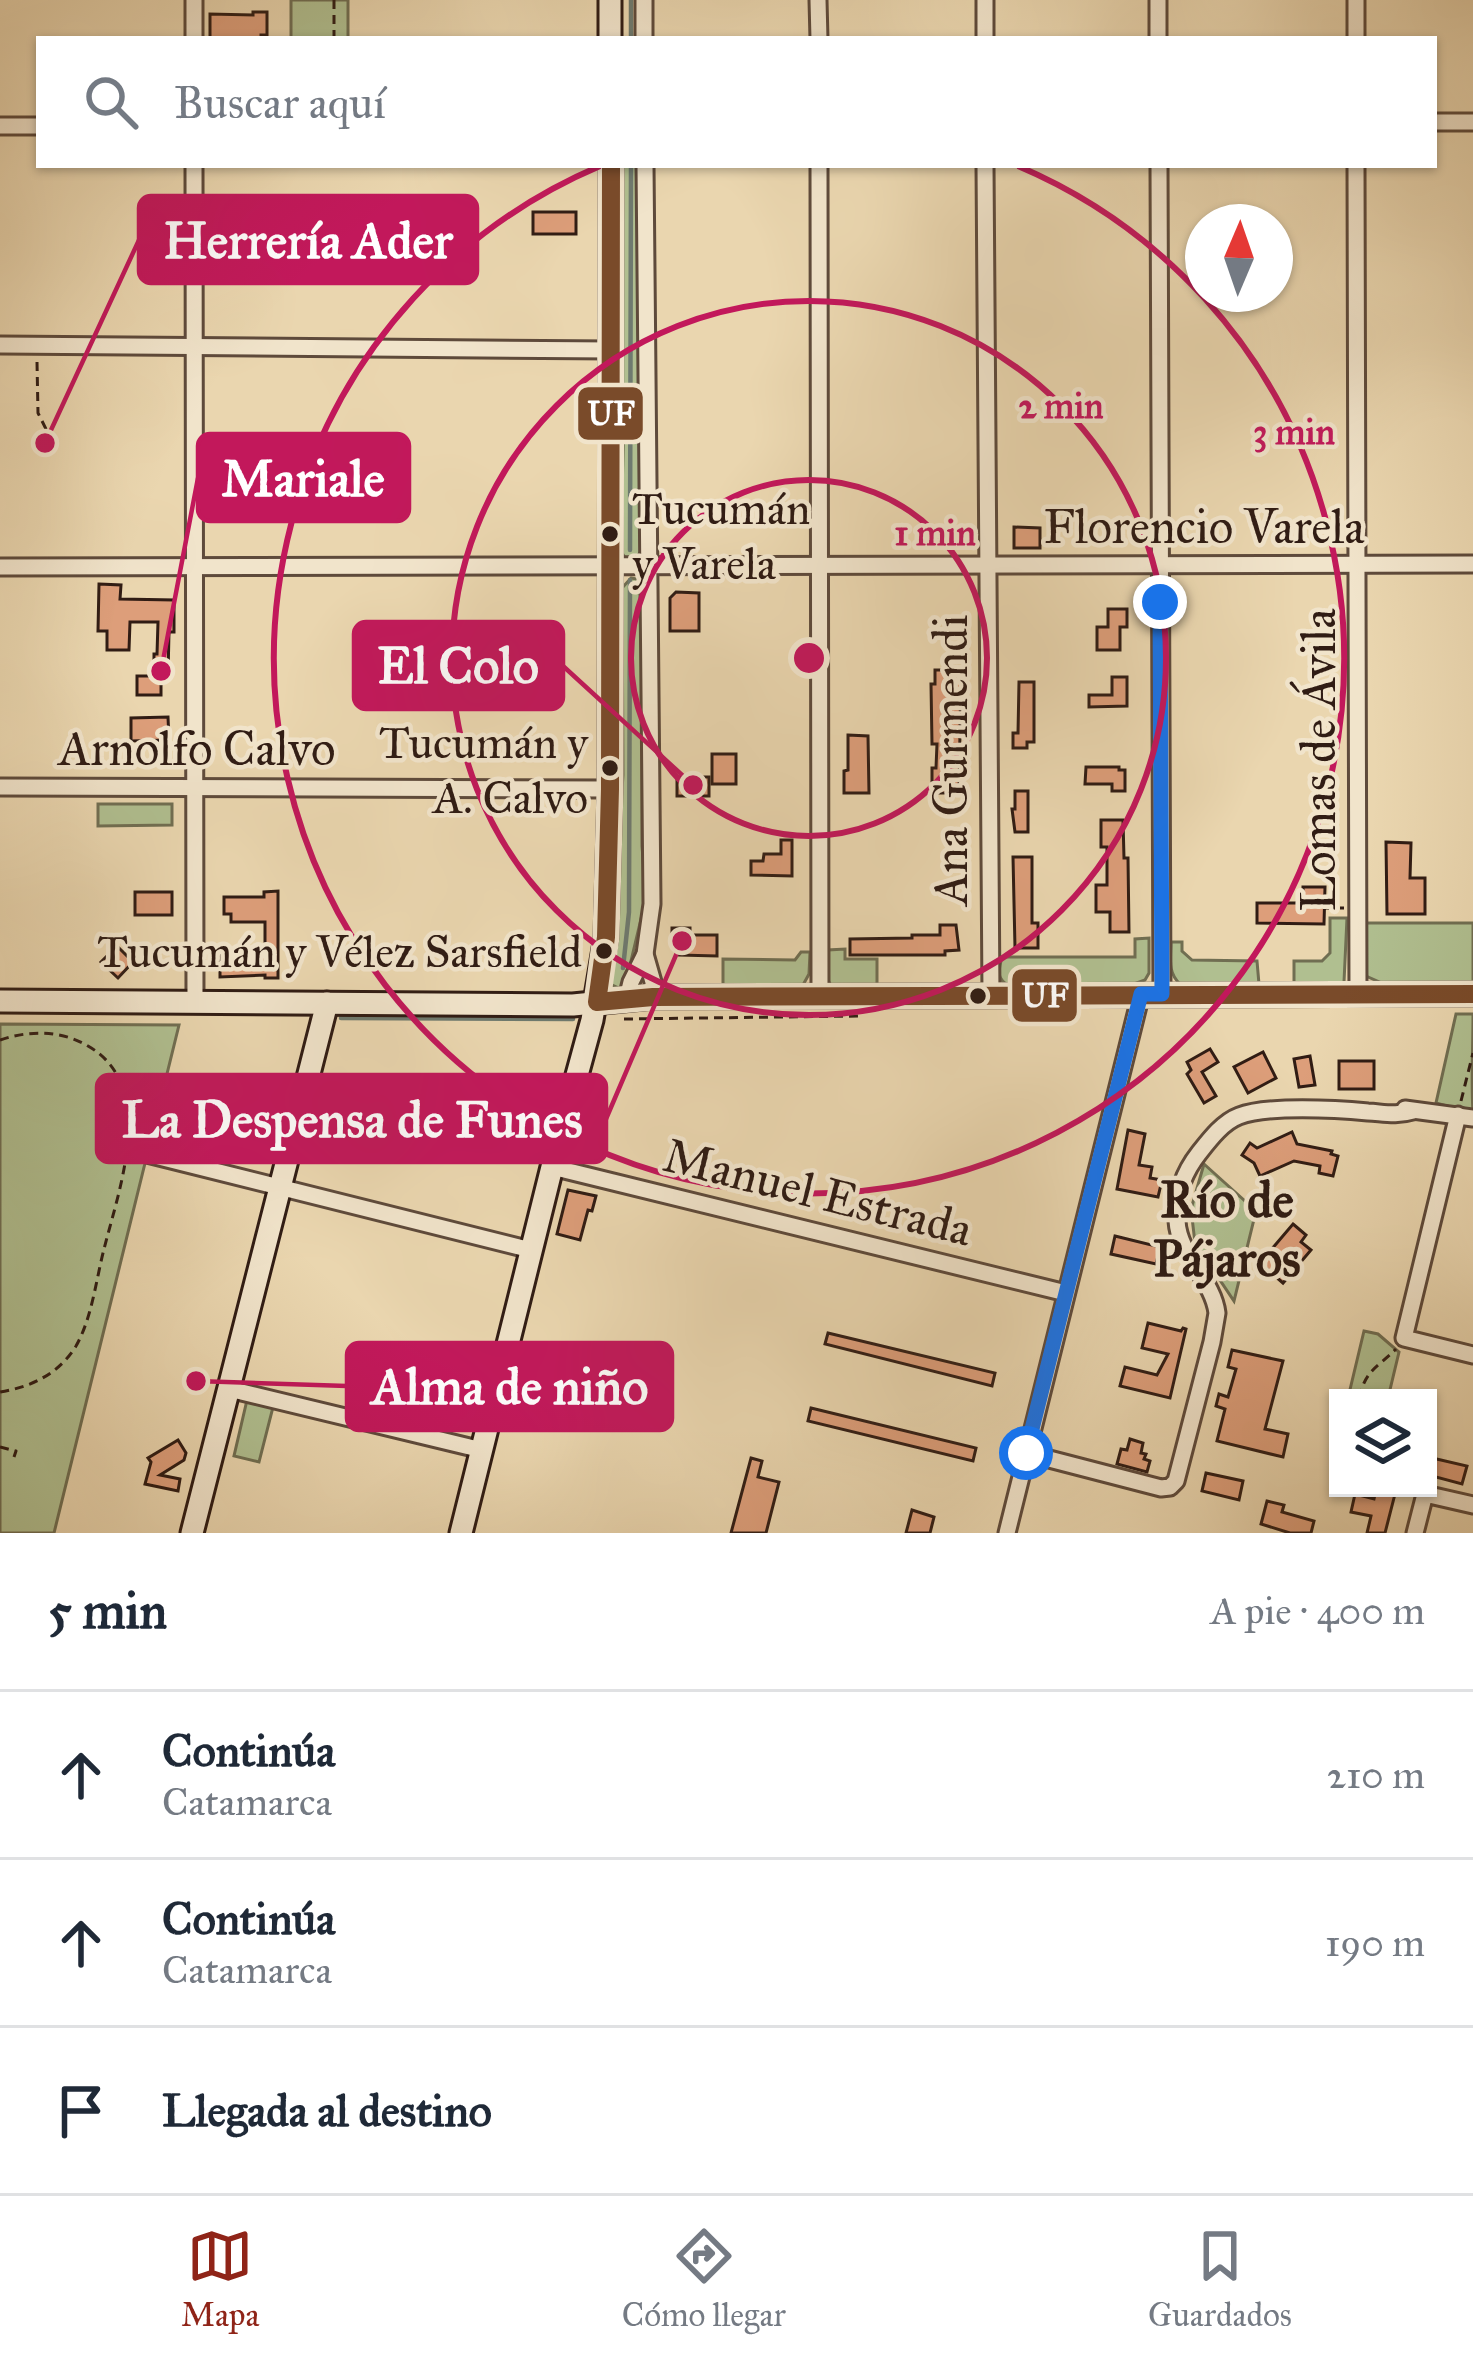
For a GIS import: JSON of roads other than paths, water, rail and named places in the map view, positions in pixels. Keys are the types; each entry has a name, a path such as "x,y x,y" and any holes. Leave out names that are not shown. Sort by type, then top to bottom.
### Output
{"main road":[{"path":"610,0 610,36"},
{"path":"461,1533 594,1011 606,937 611,168"},
{"path":"0,1001 573,1005 594,1011 627,998 1473,994"},
{"path":"192,1533 327,1003"}],"street":[{"path":"194,0 194,36"},
{"path":"644,0 644,36"},
{"path":"818,0 818,36"},
{"path":"985,0 985,36"},
{"path":"1158,0 1158,36"},
{"path":"1356,0 1356,36"},
{"path":"1437,122 1473,122"},
{"path":"0,126 36,126"},
{"path":"194,168 195,1002"},
{"path":"627,998 645,954 652,904 645,168"},
{"path":"819,168 820,996"},
{"name":"Ana Gurmendi","path":"986,168 991,995"},
{"path":"1007,1533 1066,1294 1151,994 1160,565 1159,168"},
{"name":"Lomas de Ávila","path":"1356,168 1358,994"},
{"path":"0,345 611,350"},
{"name":"Florencio Varela","path":"0,567 1473,564"},
{"name":"Arnolfo Calvo","path":"0,787 610,789"},
{"path":"645,954 653,998"},
{"path":"1026,1453 1161,1488 1176,1481 1217,1312 1215,1300 1184,1248 1177,1223 1184,1174 1220,1128 1236,1116 1259,1111 1395,1116 1413,1111 1466,1116 1404,1338 1473,1355"},
{"path":"147,1154 531,1250"},
{"name":"Manuel Estrada","path":"552,1167 1066,1294"},
{"path":"229,1389 482,1450"},
{"path":"1415,1533 1425,1493 1473,1504"}],"waterway":[{"path":"631,0 631,36"},
{"path":"630,550 631,168"},
{"path":"623,968 629,912 630,580"},
{"path":"341,1018 573,1019"}],"place":[{"name":"Herrería Ader","path":"45,443"},
{"name":"Tucumán y Varela","path":"610,534"},
{"name":"Mariale","path":"161,671"},
{"name":"Tucumán y A. Calvo","path":"610,768"},
{"name":"El Colo","path":"693,785"},
{"name":"La Despensa de Funes","path":"682,941"},
{"name":"Tucumán y Vélez Sarsfield","path":"604,951"},
{"name":"Alma de niño","path":"196,1381"}],"district":[{"name":"Río de Pájaros","path":"1227,1229"}]}
